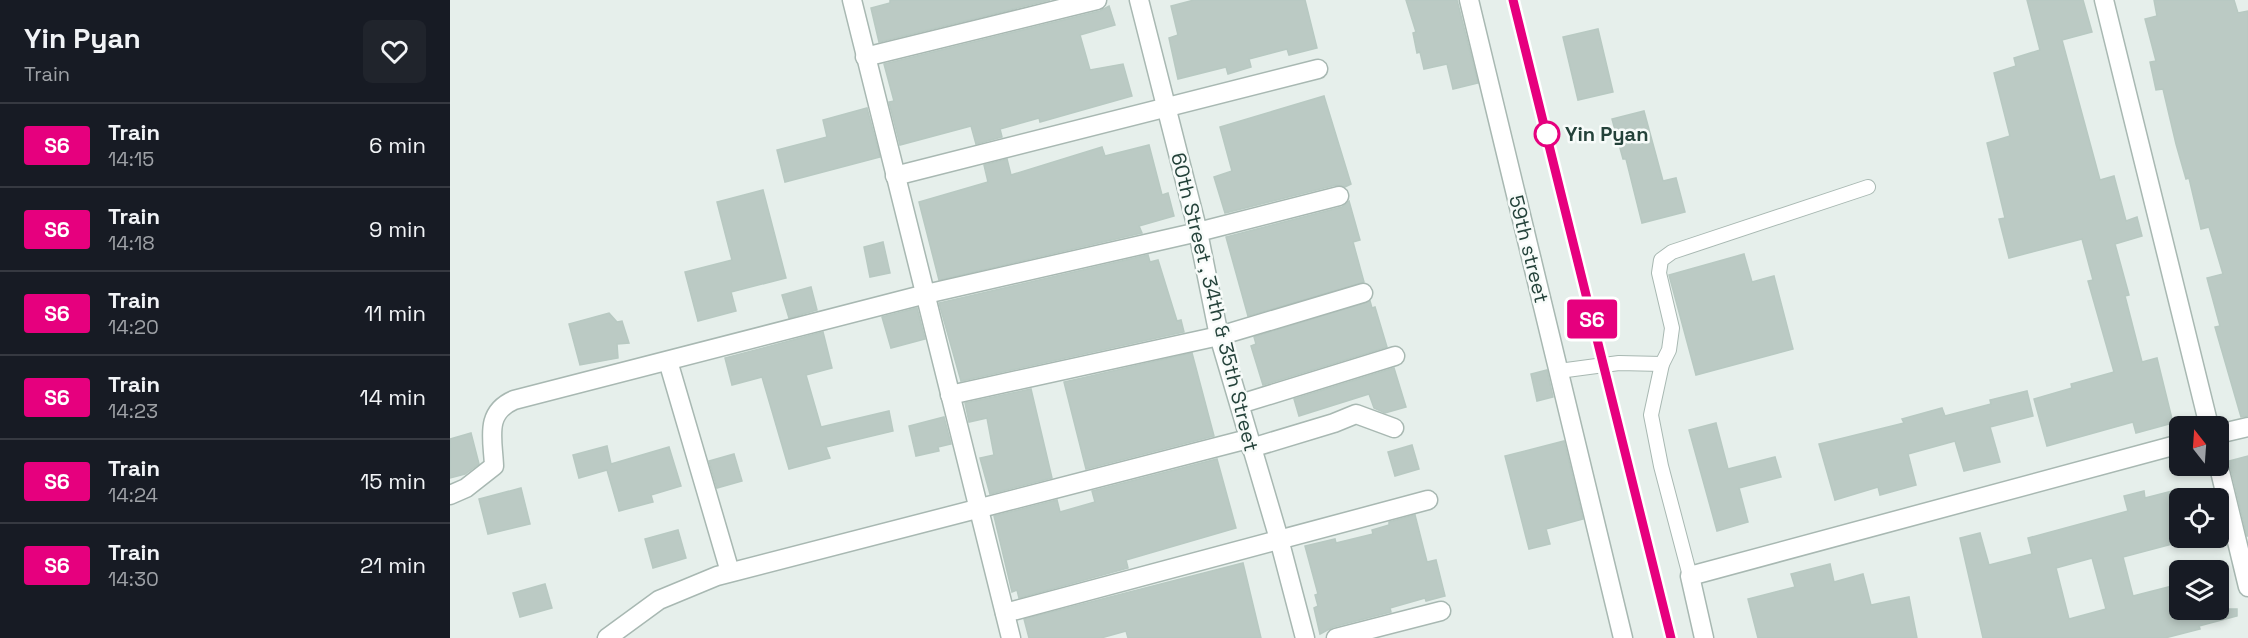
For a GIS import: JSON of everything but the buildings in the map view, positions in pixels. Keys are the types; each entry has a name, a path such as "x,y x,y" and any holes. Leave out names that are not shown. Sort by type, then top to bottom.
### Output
{"street":[{"path":"852,0 1011,638"},
{"path":"865,57 1097,0"},
{"name":"60th Street , 34th & 35th Street","path":"1139,0 1198,232 1219,336 1279,539 1305,638"},
{"name":"59th street","path":"1469,0 1623,638"},
{"path":"2104,0 2208,416"},
{"path":"895,176 1318,69"},
{"path":"450,495 466,488 494,466 492,425 503,405 514,400 926,294 1198,232 1339,196"},
{"path":"951,395 1219,336 1363,294"},
{"path":"1240,404 1395,356"},
{"path":"668,361 730,573"},
{"path":"606,638 659,600 730,573 977,508 1334,423 1356,414 1394,428"},
{"path":"2229,431 2248,427"},
{"path":"1704,638 1690,576 2169,447"},
{"path":"2221,476 2248,587"},
{"path":"1005,613 1428,500"},
{"path":"1336,638 1441,611"}],"lane":[{"path":"1690,576 1661,465 1651,415 1662,364 1669,350 1672,328 1659,273 1661,260 1672,252 1868,187"},
{"path":"1559,372 1619,363 1662,364"}],"railway":[{"path":"1513,0 1671,638"}],"train":[{"name":"S6","path":"1513,0 1671,638"}],"place":[{"name":"Yin Pyan","path":"1547,134"}]}
